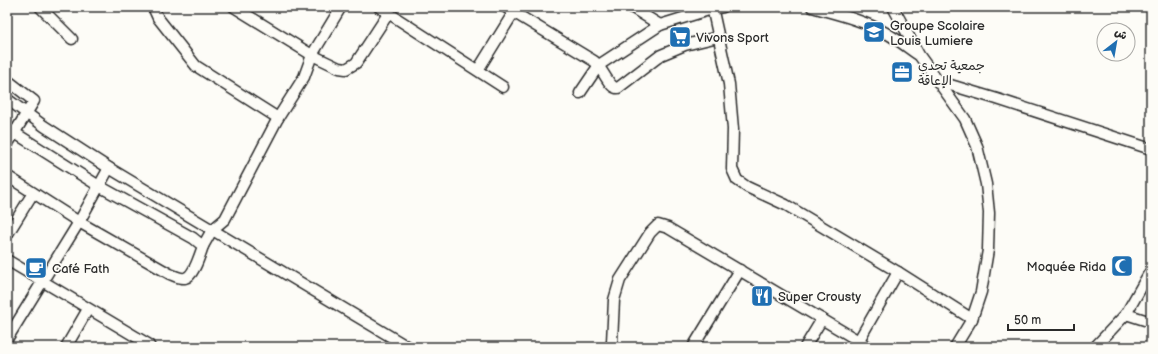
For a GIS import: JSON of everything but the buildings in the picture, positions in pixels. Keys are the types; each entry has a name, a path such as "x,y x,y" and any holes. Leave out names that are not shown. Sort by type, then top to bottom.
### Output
{"street":[{"path":"40,7 72,38"},
{"path":"154,7 158,18 196,66 278,118"},
{"path":"7,176 79,222 170,274 180,278 186,278 191,274 203,246 212,230 225,219 278,118 304,77 312,55 341,7"},
{"path":"378,7 504,87"},
{"path":"631,7 660,25"},
{"path":"580,93 599,65 660,25 712,8 723,7"},
{"path":"812,7 871,25 919,55"},
{"path":"893,7 919,55 965,119 977,146 986,184 989,213 988,250 981,292 972,319 955,347"},
{"path":"237,8 312,55 339,68 346,69 356,63 388,14"},
{"path":"712,8 729,84 733,129 732,169 737,180 747,187 786,205 898,272 972,319"},
{"path":"478,70 512,9 599,65 613,88 618,88 661,55 685,45 718,37"},
{"path":"7,80 34,101 26,114 10,131 7,145"},
{"path":"937,81 1005,101 1151,148"},
{"path":"7,99 26,114 109,168 408,347"},
{"path":"10,131 99,186 193,238 203,246"},
{"path":"7,339 79,222 109,168"},
{"path":"7,235 33,193"},
{"path":"612,342 614,300 620,280 650,233 658,225 668,228 822,319 857,344 869,347"},
{"path":"7,260 148,344 150,347"},
{"path":"693,347 740,270"},
{"path":"1095,347 1126,314 1151,270"},
{"path":"857,344 898,272"},
{"path":"66,347 88,309"},
{"path":"1126,314 1151,322"},
{"path":"805,347 822,319"}],"place":[{"name":"Groupe Scolaire Louis Lumiere","path":"874,32"},
{"name":"Vivons Sport","path":"680,37"},
{"name":"جمعية تحدي الإعاقة","path":"902,72"},
{"name":"Moquée Rida","path":"1122,266"},
{"name":"Café Fath","path":"36,268"},
{"name":"Super Crousty","path":"762,296"}]}
